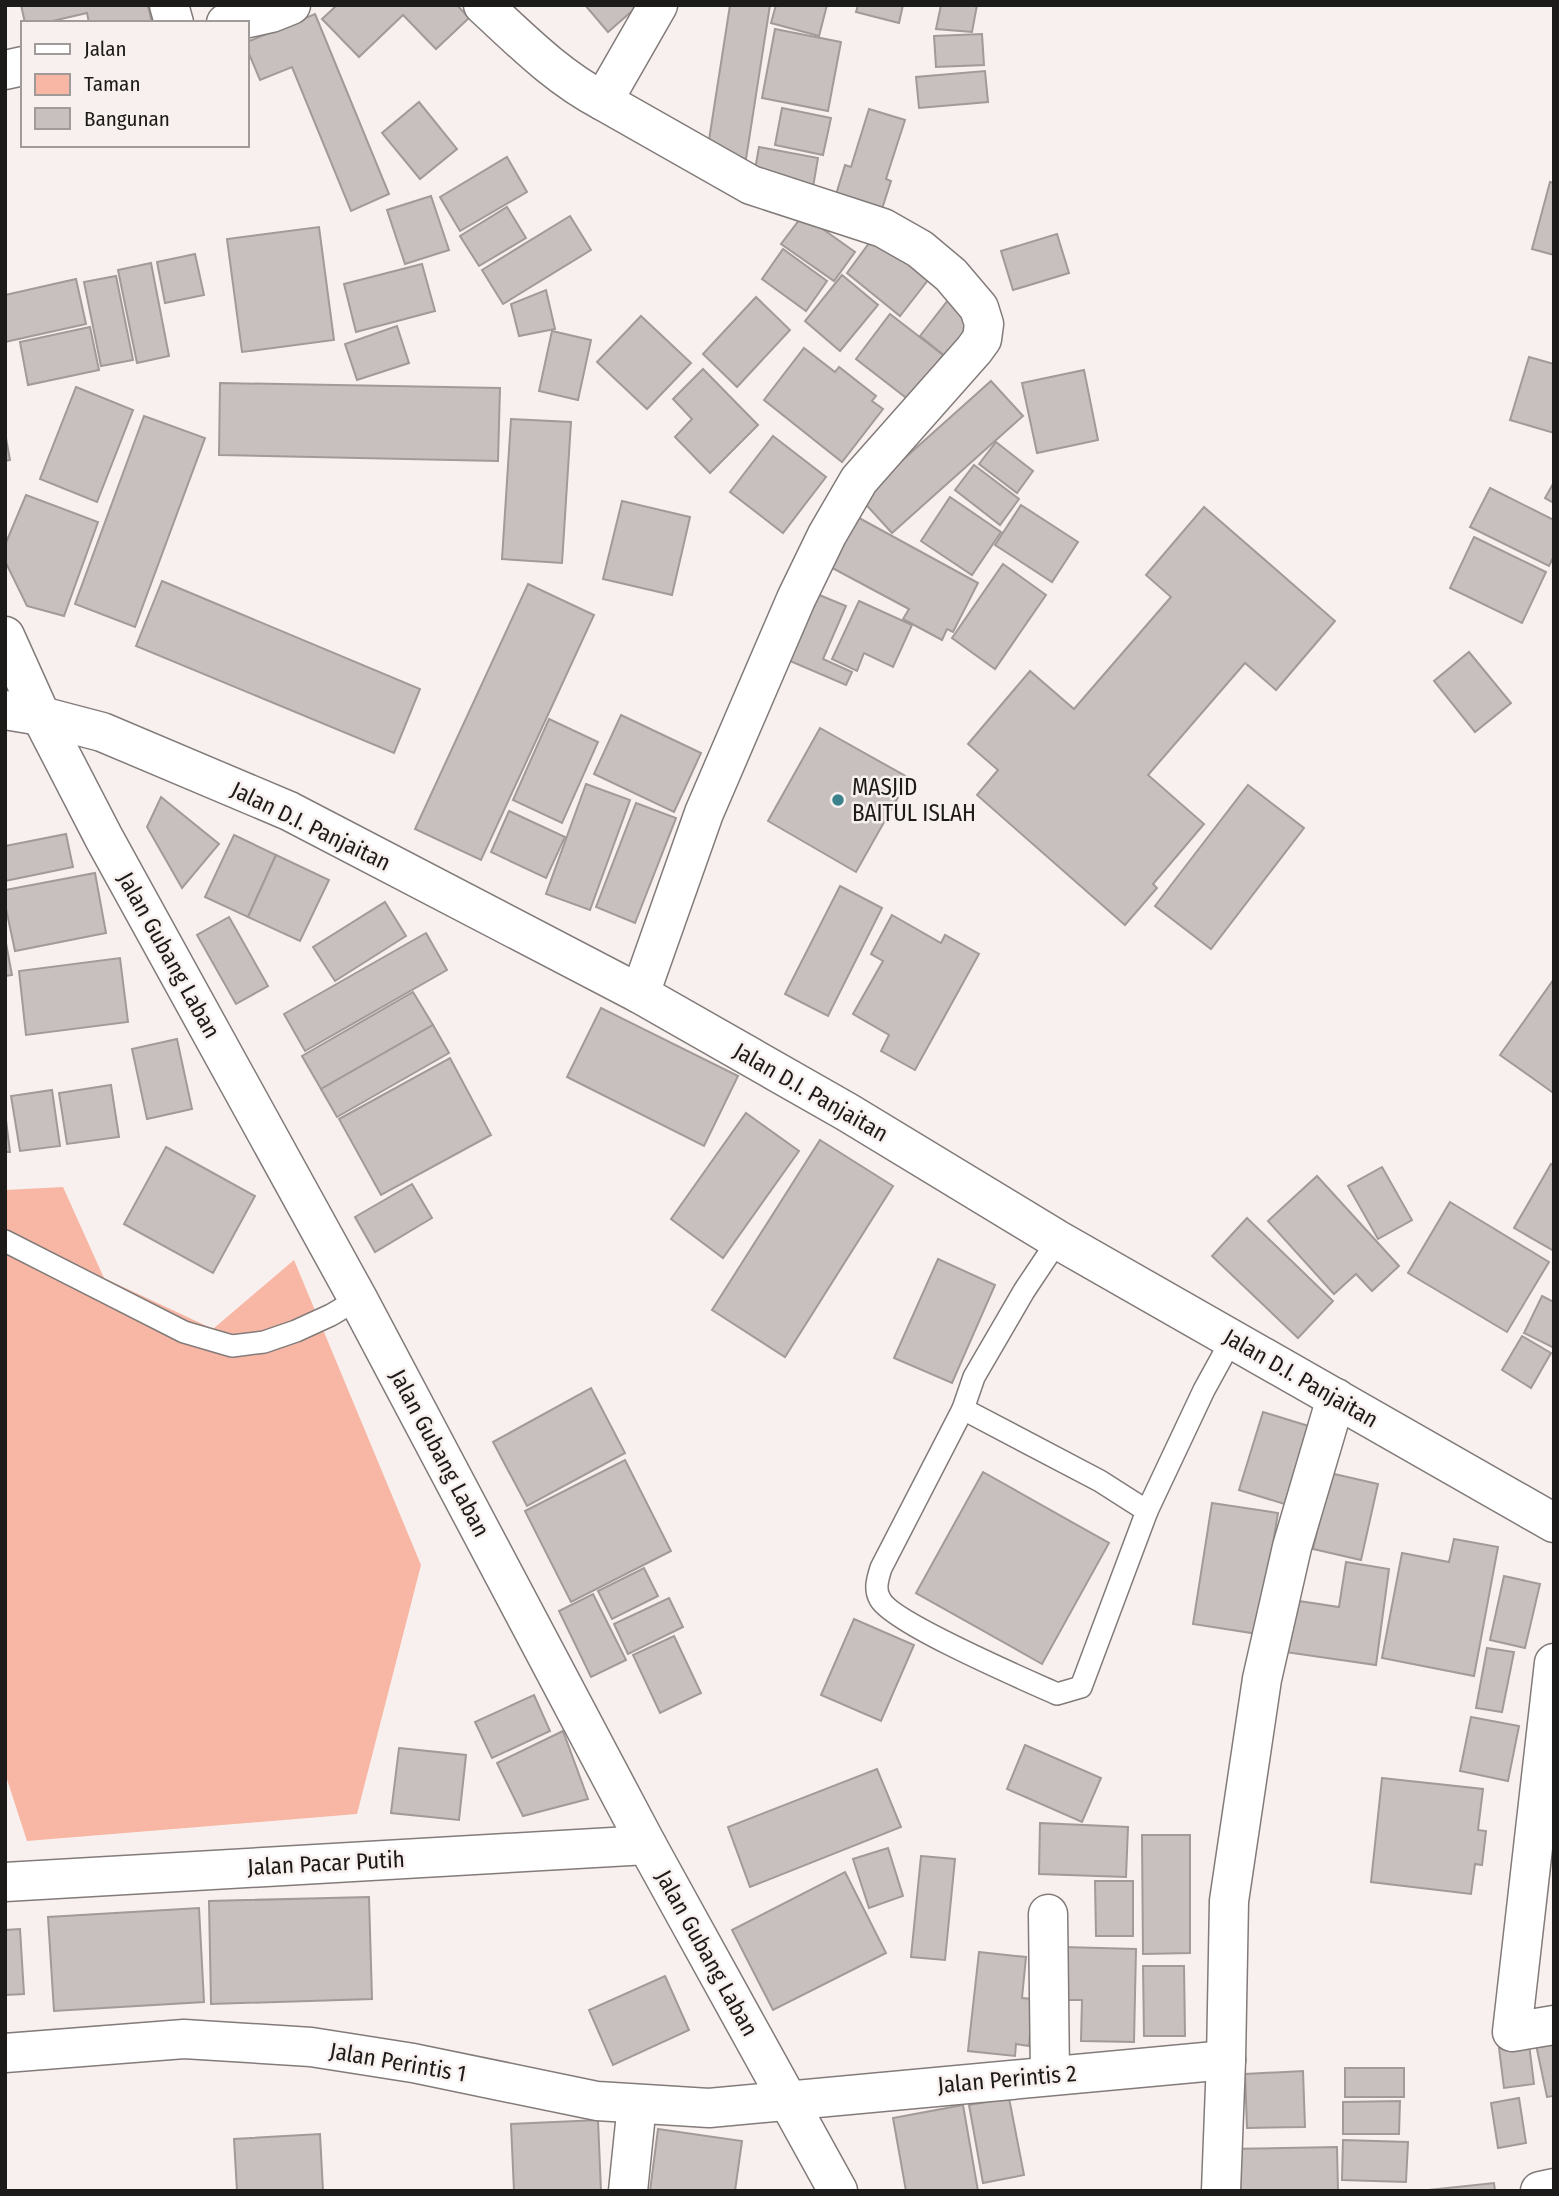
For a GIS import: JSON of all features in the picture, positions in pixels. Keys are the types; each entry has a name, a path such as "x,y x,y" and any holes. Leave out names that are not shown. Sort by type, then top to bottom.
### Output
{"street":[{"path":"235,21 271,13 291,5"},
{"path":"483,5 540,57 582,89 751,185 883,228 920,249 951,275 979,308 984,324 982,339 974,350 859,481 827,535 796,599 704,813 640,994"},
{"path":"603,101 658,5"},
{"name":"Jalan Gubang Laban","path":"5,636 23,713 104,838 358,1299 647,1845 838,2191"},
{"name":"Jalan D.I. Panjaitan","path":"23,713 102,732 289,811 640,994 847,1112 1058,1240 1554,1523"},
{"path":"1221,2191 1229,1901 1262,1679 1292,1547 1336,1398"},
{"path":"1554,1663 1511,2032 1554,2025"},
{"name":"Jalan Pacar Putih","path":"5,1882 647,1845"},
{"path":"1048,1914 1049,2075"},
{"name":"Jalan Perintis 1","path":"5,2053 184,2039 311,2047 413,2063 597,2101 709,2108 788,2099"},
{"name":"Jalan Perintis 2","path":"788,2099 1226,2060"},
{"path":"628,2191 637,2104"},
{"path":"1541,2191 1554,2188"}],"lane":[{"path":"1058,1240 1024,1291 974,1377 962,1409 881,1567 876,1589 879,1599 885,1607 919,1629 1057,1695 1081,1687 1147,1511 1204,1390 1232,1339"},
{"path":"5,1241 184,1332 232,1346 264,1342 296,1331 358,1299"},
{"path":"962,1409 1100,1481 1147,1511"}],"green space":[{"path":"63,1187 104,1278 213,1329 294,1260 421,1565 357,1814 27,1841 5,1773 5,1190"}],"building":[{"path":"21,5 148,5 152,21 89,21 87,13 53,21 25,21"},
{"path":"337,5 457,5 469,18 436,49 403,15 359,57 322,19"},
{"path":"585,5 639,5 608,32"},
{"path":"730,5 770,5 746,159 707,153"},
{"path":"776,5 827,5 819,36 771,23"},
{"path":"858,5 903,5 899,23 856,12"},
{"path":"941,5 977,5 972,32 936,29"},
{"path":"315,14 389,194 351,211 292,67 260,80 248,51 248,42"},
{"path":"775,29 841,42 828,111 762,98"},
{"path":"982,34 984,65 936,67 934,36"},
{"path":"985,71 988,102 919,108 916,77"},
{"path":"419,102 457,149 420,179 382,133"},
{"path":"782,108 831,118 823,155 775,145"},
{"path":"869,109 905,120 886,179 891,181 880,215 834,201 845,165 851,167"},
{"path":"759,147 818,158 812,193 753,181"},
{"path":"507,157 527,192 460,231 440,197"},
{"path":"1550,182 1554,183 1554,255 1532,249"},
{"path":"431,196 449,250 405,264 387,210"},
{"path":"507,207 526,238 479,266 460,236"},
{"path":"803,215 855,252 834,281 781,244"},
{"path":"570,216 591,250 503,304 482,270"},
{"path":"319,227 334,340 242,352 227,239"},
{"path":"878,231 932,275 900,316 847,273"},
{"path":"1057,234 1069,273 1013,290 1001,251"},
{"path":"783,249 827,281 806,311 762,279"},
{"path":"195,254 204,295 165,303 157,262"},
{"path":"151,263 169,356 137,363 118,270"},
{"path":"422,264 435,311 356,332 344,284"},
{"path":"842,275 878,305 840,351 805,321"},
{"path":"116,276 133,360 101,366 84,282"},
{"path":"76,279 86,324 5,342 5,295"},
{"path":"546,290 555,329 519,336 511,304"},
{"path":"952,295 979,316 946,357 920,336"},
{"path":"756,297 790,330 737,387 703,354"},
{"path":"890,314 943,355 909,400 856,359"},
{"path":"641,316 691,363 647,409 597,362"},
{"path":"397,326 409,363 357,380 345,344"},
{"path":"90,327 99,370 28,385 20,342"},
{"path":"552,331 591,340 578,400 539,391"},
{"path":"804,348 835,372 839,367 876,396 872,401 883,409 842,462 764,400"},
{"path":"1529,357 1554,364 1554,433 1510,420"},
{"path":"703,369 758,425 710,473 675,437 692,419 673,399"},
{"path":"1084,370 1098,440 1037,453 1022,383"},
{"path":"991,381 1023,416 892,533 860,498"},
{"path":"220,383 500,388 498,461 219,455"},
{"path":"76,387 133,410 97,502 40,479"},
{"path":"144,416 205,438 135,627 75,604"},
{"path":"511,419 571,422 562,563 502,559"},
{"path":"5,433 10,460 5,461"},
{"path":"773,436 826,477 783,533 730,492"},
{"path":"996,442 1033,471 1017,493 979,464"},
{"path":"974,465 1019,499 1000,525 955,490"},
{"path":"1554,482 1554,503 1545,498"},
{"path":"1490,488 1554,520 1554,556 1549,566 1470,527"},
{"path":"26,495 98,522 64,616 27,606 5,561 5,545"},
{"path":"950,497 1001,532 972,575 921,541"},
{"path":"622,501 690,517 672,595 603,579"},
{"path":"1021,505 1078,542 1052,582 995,545"},
{"path":"1204,507 1335,621 1276,690 1245,663 1148,775 1204,824 1153,884 1157,888 1125,925 977,795 998,770 968,744 1030,671 1074,709 1171,597 1146,575"},
{"path":"850,513 978,583 953,632 947,629 942,640 903,619 909,609 823,563"},
{"path":"1474,537 1546,572 1522,623 1450,588"},
{"path":"1003,564 1046,595 995,669 952,638"},
{"path":"162,581 420,689 394,753 136,646"},
{"path":"528,584 594,615 481,860 415,829"},
{"path":"817,594 846,606 823,659 852,672 846,685 790,661"},
{"path":"859,601 912,625 893,667 864,653 857,671 832,659"},
{"path":"1469,652 1511,703 1475,732 1434,681"},
{"path":"621,715 701,753 674,812 594,774"},
{"path":"549,719 598,742 562,823 513,800"},
{"name":"MASJID BAITUL ISLAH","path":"820,728 909,778 856,872 768,821"},
{"path":"586,784 630,800 590,910 546,894"},
{"path":"1248,785 1304,828 1211,949 1155,906"},
{"path":"161,797 219,844 182,888 147,827"},
{"path":"636,803 676,818 635,923 596,907"},
{"path":"509,811 565,837 546,878 491,852"},
{"path":"66,834 73,867 5,881 5,846"},
{"path":"234,835 276,855 248,917 205,897"},
{"path":"276,855 329,880 300,941 248,917"},
{"path":"95,873 106,933 15,951 5,904 5,890"},
{"path":"840,886 882,908 828,1016 785,994"},
{"path":"385,902 406,936 335,981 313,947"},
{"path":"892,915 941,943 945,935 979,954 915,1070 881,1051 889,1035 853,1014 883,961 871,954"},
{"path":"229,917 268,986 236,1004 197,935"},
{"path":"426,933 447,970 305,1051 284,1014"},
{"path":"5,938 12,975 5,976"},
{"path":"120,958 128,1022 26,1035 19,971"},
{"path":"1554,979 1554,1090 1552,1092 1500,1055"},
{"path":"413,992 433,1025 321,1089 302,1056"},
{"path":"601,1008 738,1076 704,1146 567,1077"},
{"path":"433,1025 449,1053 337,1117 321,1089"},
{"path":"177,1039 192,1109 147,1119 132,1049"},
{"path":"450,1058 491,1135 381,1195 339,1119"},
{"path":"111,1085 119,1137 67,1144 59,1093"},
{"path":"52,1090 60,1146 20,1151 11,1096"},
{"path":"5,1112 10,1152 5,1152"},
{"path":"746,1113 799,1151 723,1258 671,1219"},
{"path":"820,1140 893,1186 785,1357 712,1310"},
{"path":"166,1147 255,1196 213,1273 124,1224"},
{"path":"1551,1164 1554,1166 1554,1251 1514,1228"},
{"path":"1382,1167 1412,1220 1378,1239 1348,1186"},
{"path":"1317,1176 1399,1266 1372,1291 1356,1274 1334,1294 1268,1221"},
{"path":"412,1184 432,1218 375,1252 355,1217"},
{"path":"1450,1202 1549,1262 1507,1332 1408,1273"},
{"path":"1247,1218 1333,1301 1298,1338 1212,1256"},
{"path":"938,1259 995,1285 952,1383 894,1358"},
{"path":"1542,1296 1554,1302 1554,1348 1524,1333"},
{"path":"1522,1336 1551,1353 1531,1388 1502,1370"},
{"path":"591,1388 625,1453 527,1506 493,1442"},
{"path":"1263,1412 1315,1428 1291,1506 1239,1490"},
{"path":"625,1460 671,1551 571,1602 525,1511"},
{"path":"983,1472 1109,1543 1042,1664 916,1593"},
{"path":"1330,1473 1378,1484 1361,1560 1313,1549"},
{"path":"1212,1503 1278,1513 1258,1634 1193,1624"},
{"path":"1454,1539 1498,1547 1474,1676 1382,1658 1402,1553 1449,1562"},
{"path":"1346,1562 1389,1569 1376,1665 1285,1652 1292,1600 1339,1607"},
{"path":"644,1568 658,1596 612,1619 598,1591"},
{"path":"1504,1576 1540,1584 1525,1648 1490,1640"},
{"path":"593,1594 626,1660 591,1677 559,1611"},
{"path":"669,1598 683,1627 628,1654 614,1624"},
{"path":"854,1619 914,1645 881,1721 821,1695"},
{"path":"674,1636 701,1693 660,1713 633,1655"},
{"path":"1487,1648 1514,1652 1502,1712 1476,1708"},
{"path":"534,1695 550,1731 492,1758 475,1722"},
{"path":"1471,1717 1519,1726 1508,1781 1460,1771"},
{"path":"563,1731 588,1799 523,1816 497,1763"},
{"path":"1025,1745 1101,1778 1082,1822 1007,1789"},
{"path":"399,1748 466,1755 459,1820 391,1813"},
{"path":"877,1769 901,1827 750,1887 728,1827"},
{"path":"1382,1778 1483,1789 1478,1830 1486,1831 1482,1865 1475,1864 1471,1894 1371,1882"},
{"path":"1040,1823 1128,1827 1126,1877 1039,1874"},
{"path":"1142,1835 1190,1835 1190,1953 1143,1954"},
{"path":"888,1848 903,1896 869,1908 853,1859"},
{"path":"921,1856 955,1859 945,1960 911,1957"},
{"path":"845,1872 886,1953 773,2010 732,1930"},
{"path":"1095,1881 1133,1881 1133,1936 1096,1936"},
{"path":"369,1897 372,1999 211,2004 209,1901"},
{"path":"199,1908 204,2002 54,2011 48,1917"},
{"path":"20,1929 24,1994 5,1995 5,1930"},
{"path":"1063,1947 1136,1949 1134,2042 1081,2041 1082,2000 1061,2000"},
{"path":"979,1952 1026,1957 1022,1998 1033,1999 1029,2046 1016,2044 1015,2056 968,2051"},
{"path":"1143,1966 1184,1966 1185,2036 1144,2036"},
{"path":"665,1976 689,2030 613,2065 589,2010"},
{"path":"1554,2036 1554,2096 1547,2097 1535,2040"},
{"path":"1529,2044 1534,2084 1504,2088 1499,2048"},
{"path":"1345,2068 1404,2068 1404,2097 1345,2097"},
{"path":"1303,2071 1305,2127 1247,2128 1245,2074"},
{"path":"1009,2098 1024,2175 983,2183 969,2105"},
{"path":"1519,2098 1526,2143 1498,2148 1491,2103"},
{"path":"1400,2101 1399,2134 1343,2134 1343,2102"},
{"path":"963,2105 978,2191 906,2191 893,2118"},
{"path":"598,2120 601,2191 514,2191 511,2124"},
{"path":"658,2129 742,2141 735,2191 650,2191"},
{"path":"320,2134 323,2191 237,2191 234,2139"},
{"path":"1343,2140 1408,2142 1406,2182 1342,2180"},
{"path":"1337,2147 1338,2191 1229,2191 1228,2149"},
{"path":"1494,2183 1495,2191 1419,2191"}],"place":[{"name":"MASJID BAITUL ISLAH","path":"838,800"}]}
